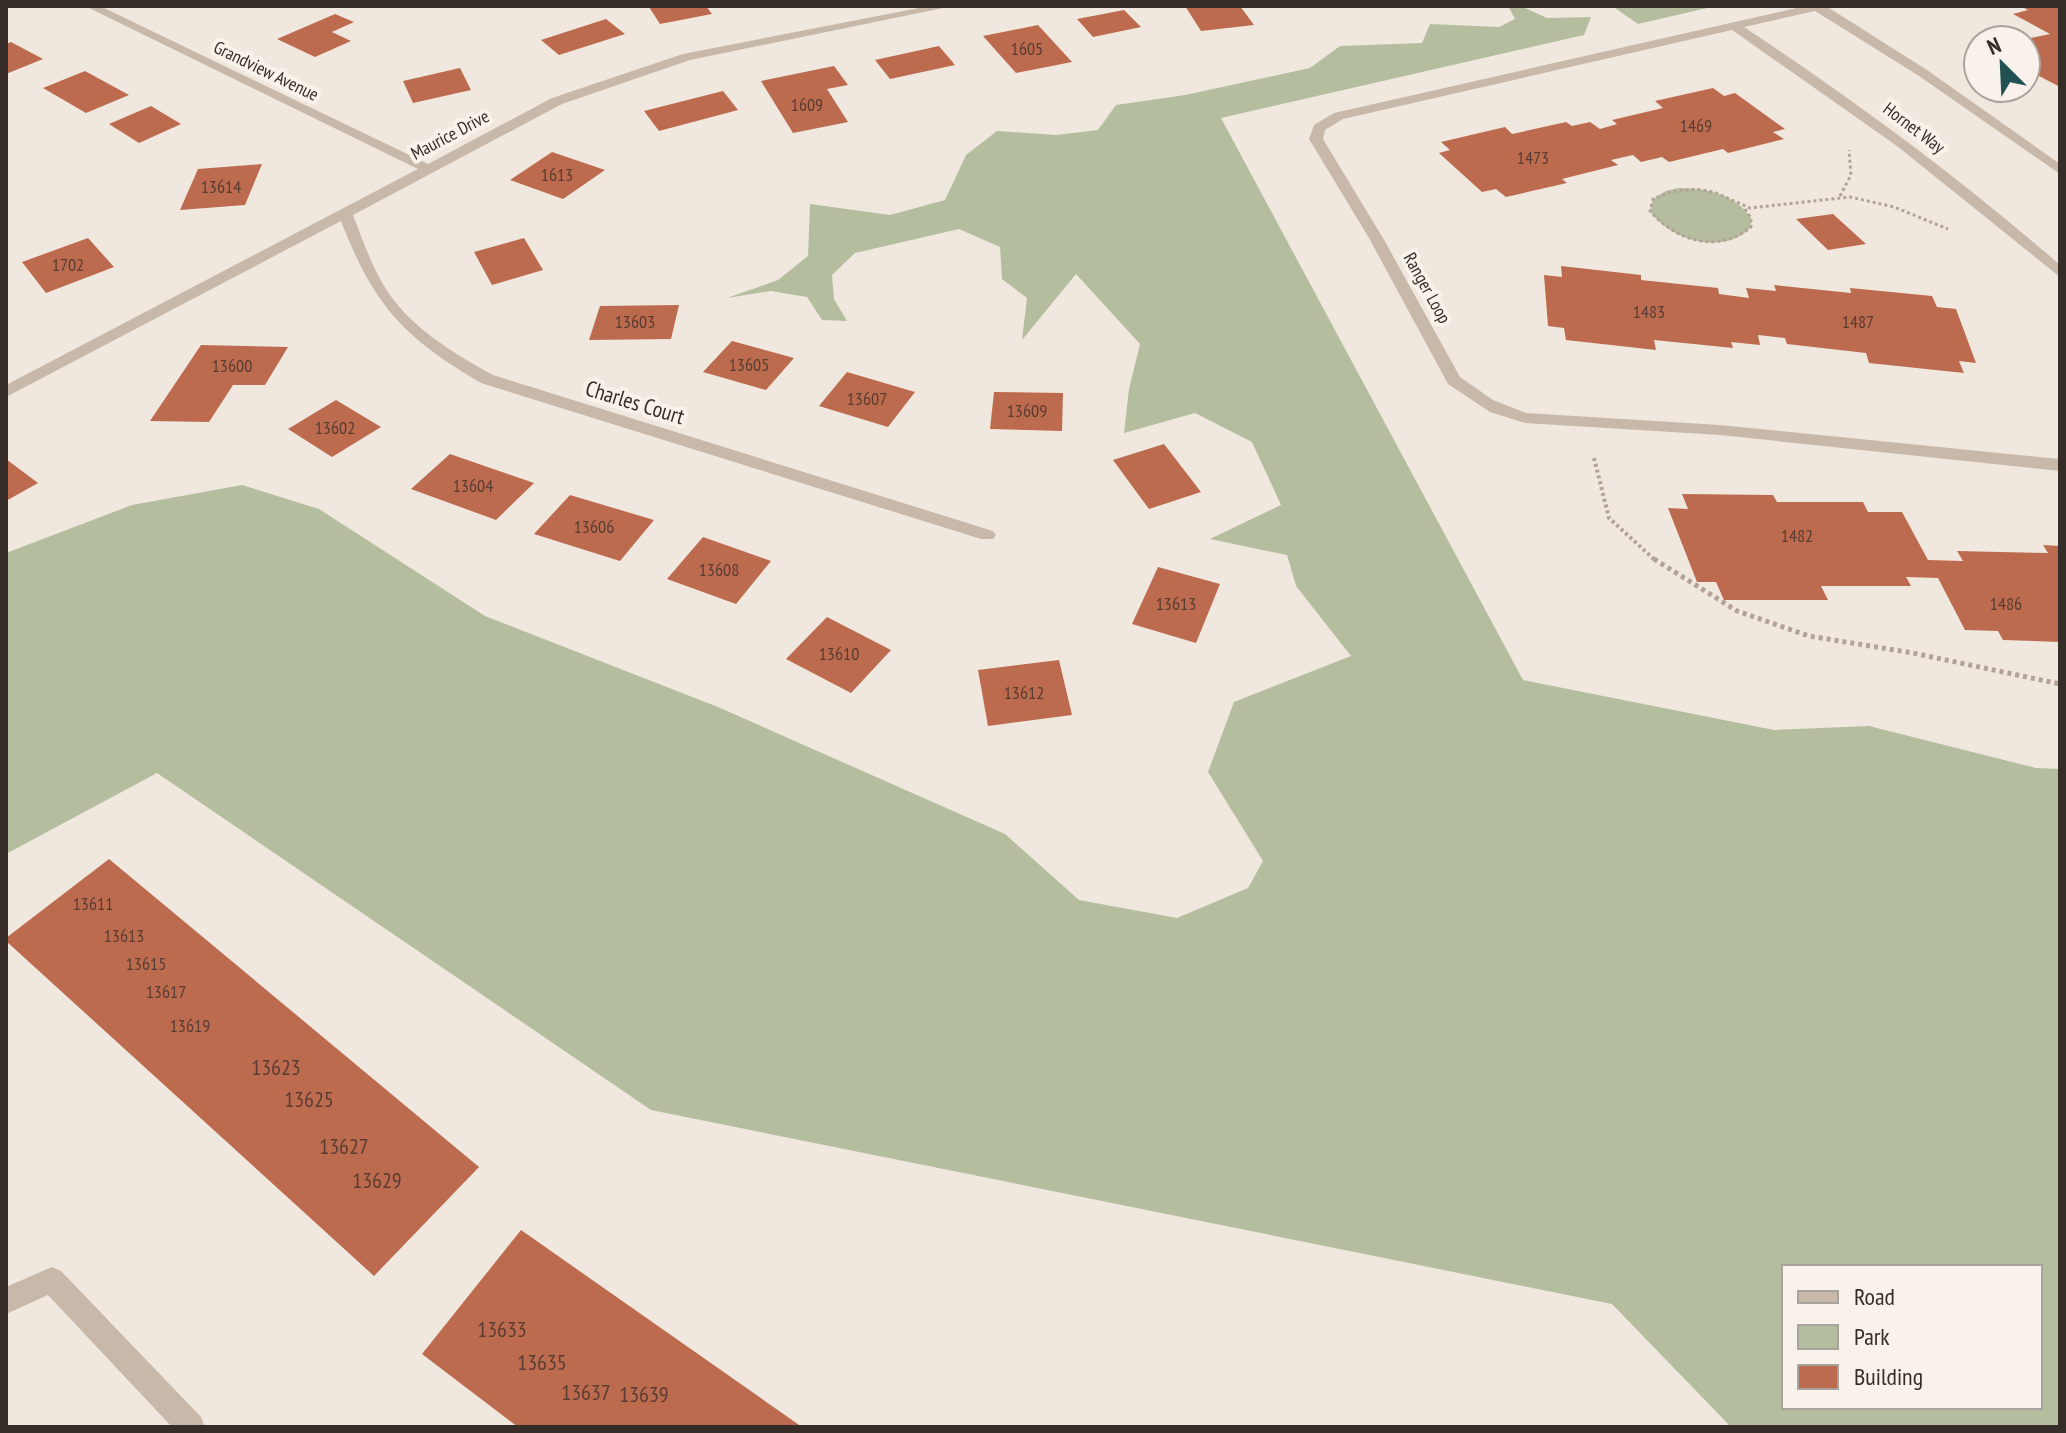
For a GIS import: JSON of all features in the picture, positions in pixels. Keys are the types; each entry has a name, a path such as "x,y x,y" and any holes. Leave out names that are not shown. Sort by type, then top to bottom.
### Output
{"street":[{"name":"Grandview Avenue","path":"91,6 426,168"},
{"name":"Maurice Drive","path":"6,392 530,113 605,82 687,57 947,6"},
{"name":"Ranger Loop","path":"1819,6 1339,116 1319,128 1316,139 1454,380 1483,403 1525,418 1720,430 2060,465"},
{"path":"1819,6 1923,73 2060,170"},
{"name":"Hornet Way","path":"1734,26 1835,92 1921,155 2060,273"},
{"name":"Charles Court","path":"344,211 378,288 403,322 440,352 487,379 987,535"},
{"path":"6,1301 52,1280 191,1427"}],"path":[{"path":"1745,209 1751,218 1751,227 1742,237 1708,242 1672,232 1658,223 1650,211 1653,199 1678,188 1697,188 1720,194 1745,209 1839,196 1876,203 1954,232"},
{"path":"1603,498 1609,518 1662,566 1737,611 1769,625 1809,636 1913,653 2060,684"}],"green space":[{"path":"1508,6 1521,6 1547,18 1591,17 1584,35 1221,118 1523,680 1774,730 1869,726 2036,768 2060,769 2060,1427 1731,1427 1612,1304 651,1110 157,773 6,854 6,553 132,505 242,485 319,509 485,616 718,707 1005,834 1079,900 1177,918 1248,888 1263,861 1208,772 1234,702 1351,656 1296,586 1287,555 1210,539 1281,505 1252,442 1195,413 1124,433 1129,389 1140,344 1076,274 1022,340 1027,298 1002,279 1000,247 959,229 855,253 832,275 834,299 847,321 822,320 807,297 771,291 727,298 778,280 808,256 810,204 890,215 945,200 966,155 997,131 1056,135 1098,130 1116,105 1185,95 1310,68 1340,46 1422,43 1430,24 1499,27 1515,19"},
{"path":"1612,6 1716,6 1638,24"},
{"path":"1678,188 1709,191 1728,198 1751,218 1751,227 1727,241 1713,243 1684,237 1659,221 1650,211 1653,199"}],"building":[{"path":"706,6 712,14 660,24 649,7"},
{"path":"1185,6 1240,6 1254,25 1201,31"},
{"path":"2060,6 2060,87 2042,77 2042,36 2050,34 2042,30 2042,24 2032,24 2013,14 2028,10 2022,7"},
{"path":"1124,10 1141,27 1093,37 1077,19"},
{"path":"335,14 354,22 332,32 351,41 315,57 277,39"},
{"path":"606,19 625,34 559,55 541,40"},
{"path":"1038,25 1072,62 1016,73 983,36"},
{"path":"11,42 43,59 6,74 6,44"},
{"path":"939,46 955,65 890,79 875,60"},
{"path":"834,66 848,85 827,89 848,122 793,133 761,81"},
{"path":"460,68 471,90 413,103 403,81"},
{"path":"85,71 129,95 86,113 43,88"},
{"path":"1713,88 1724,96 1735,93 1785,129 1773,132 1784,139 1728,153 1723,149 1669,162 1662,157 1641,162 1633,155 1611,160 1618,165 1562,179 1567,183 1506,197 1496,189 1482,192 1439,153 1450,150 1441,142 1505,127 1512,134 1566,122 1572,126 1590,122 1600,129 1617,124 1612,120 1663,108 1655,101"},
{"path":"723,91 738,110 659,131 644,111"},
{"path":"151,106 181,124 139,143 109,124"},
{"path":"552,152 605,170 563,199 510,180"},
{"path":"262,164 245,205 180,210 198,169"},
{"path":"1833,214 1866,244 1828,250 1796,219"},
{"path":"88,238 114,267 46,293 22,262"},
{"path":"524,238 543,270 492,285 474,252"},
{"path":"1561,266 1641,275 1641,280 1718,288 1719,294 1749,298 1746,288 1776,291 1774,285 1851,293 1850,288 1932,296 1937,307 1956,309 1976,363 1959,361 1964,373 1869,363 1866,353 1787,344 1785,338 1758,335 1760,345 1731,342 1733,348 1654,340 1656,350 1566,340 1564,328 1548,326 1544,275 1562,277"},
{"path":"679,305 671,339 589,340 600,306"},
{"path":"732,341 794,358 766,390 703,372"},
{"path":"201,345 288,347 265,385 233,385 209,422 150,421"},
{"path":"847,372 915,392 888,427 819,406"},
{"path":"994,392 1063,393 1062,431 990,429"},
{"path":"336,400 381,427 332,457 288,429"},
{"path":"1164,444 1201,492 1149,509 1113,460"},
{"path":"450,454 534,483 496,520 411,489"},
{"path":"6,459 38,483 6,501"},
{"path":"1682,494 1773,495 1777,502 1863,502 1868,512 1902,512 1928,560 1963,561 1957,551 2048,553 2043,545 2060,546 2060,642 2003,640 1998,631 1965,630 1938,578 1906,577 1911,586 1821,586 1828,600 1724,600 1716,582 1697,582 1668,508 1688,509"},
{"path":"570,495 654,520 620,561 534,534"},
{"path":"703,537 771,561 736,604 667,579"},
{"path":"1158,567 1220,584 1196,643 1132,624"},
{"path":"827,617 891,650 851,693 786,659"},
{"path":"1059,660 1072,715 988,726 978,670"},
{"path":"109,859 479,1167 374,1276 6,941"},
{"path":"521,1230 802,1427 518,1427 422,1354"}]}
